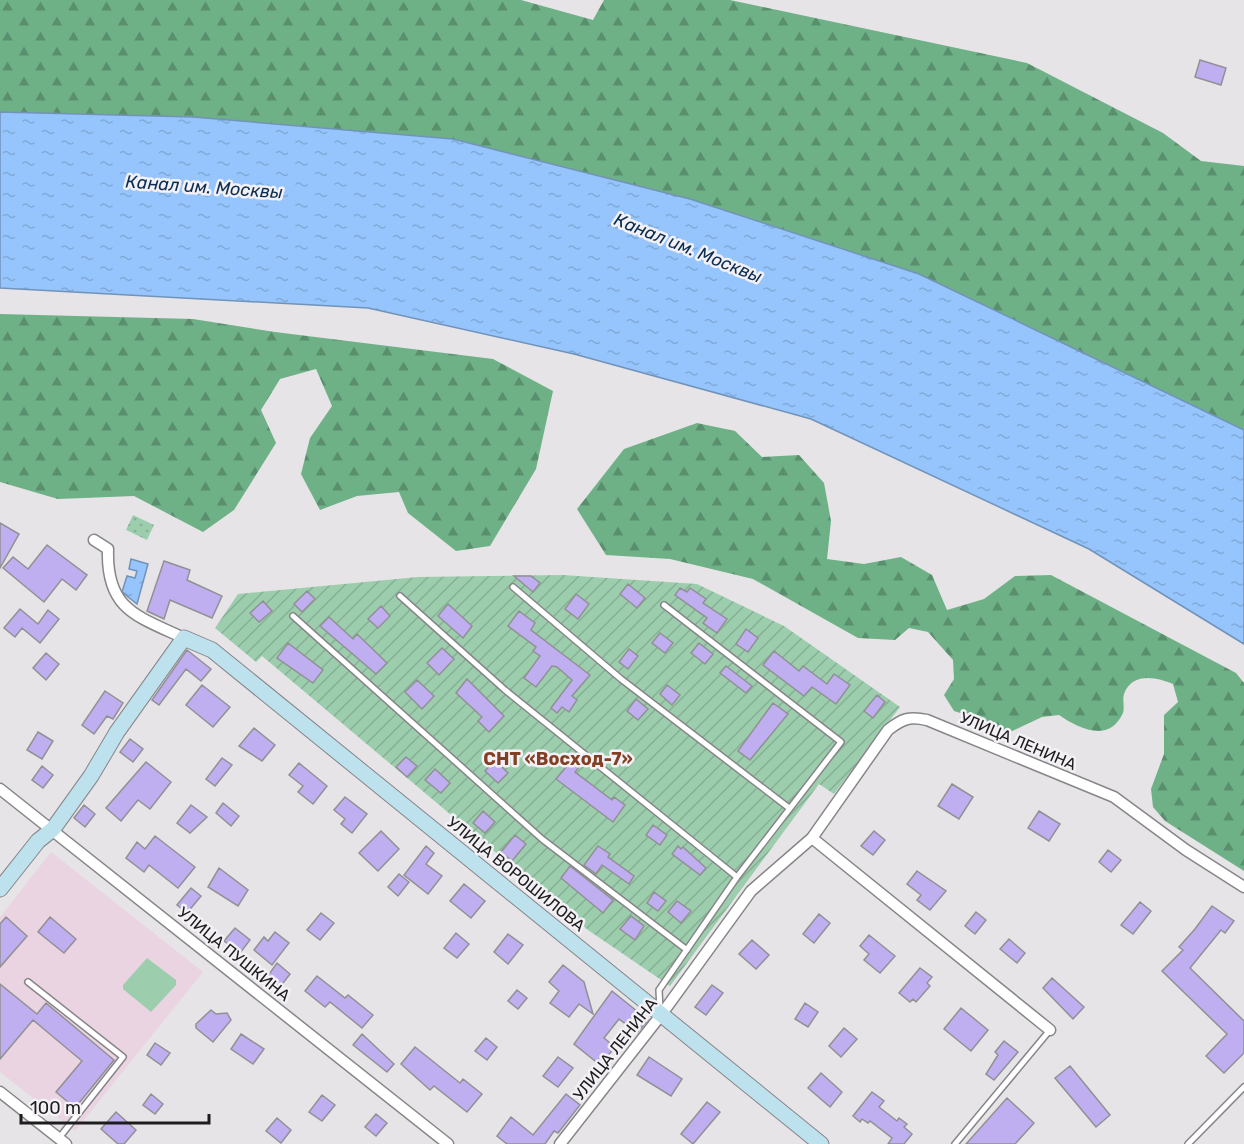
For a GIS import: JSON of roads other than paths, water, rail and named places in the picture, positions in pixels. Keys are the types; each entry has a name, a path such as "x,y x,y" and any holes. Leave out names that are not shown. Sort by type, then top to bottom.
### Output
{"street":[{"path":"0,889 38,841 52,829 91,776 117,732 184,638 123,606 109,580 108,549 94,540"},
{"name":"УЛИЦА ВОРОШИЛОВА","path":"184,638 212,650 821,1144"},
{"name":"УЛИЦА ЛЕНИНА","path":"560,1144 661,1015 751,891 812,838 888,730 901,720 911,717 927,720 1114,797 1186,850 1244,888"},
{"name":"УЛИЦА ПУШКИНА","path":"0,789 447,1144"},
{"path":"812,838 1050,1030"},
{"path":"0,1092 62,1141"}],"lane":[{"path":"513,587 621,679 789,808"},
{"path":"400,596 505,690 737,877"},
{"path":"661,1015 659,990 737,877 842,742 664,606"},
{"path":"293,616 542,839 687,950"},
{"path":"28,982 123,1057 62,1141"},
{"path":"955,1144 1050,1030"},
{"path":"1188,1144 1244,1087"}],"water":[{"name":"Канал им. Москвы","path":"0,112 193,117 453,139 690,199 919,274 1244,430 1244,644 1089,549 811,419 574,354 368,308 0,288"},
{"path":"131,559 148,564 137,604 122,592 127,576 135,578 137,571 129,569"}],"district":[{"name":"СНТ «Восход-7»","path":"558,759"}]}
